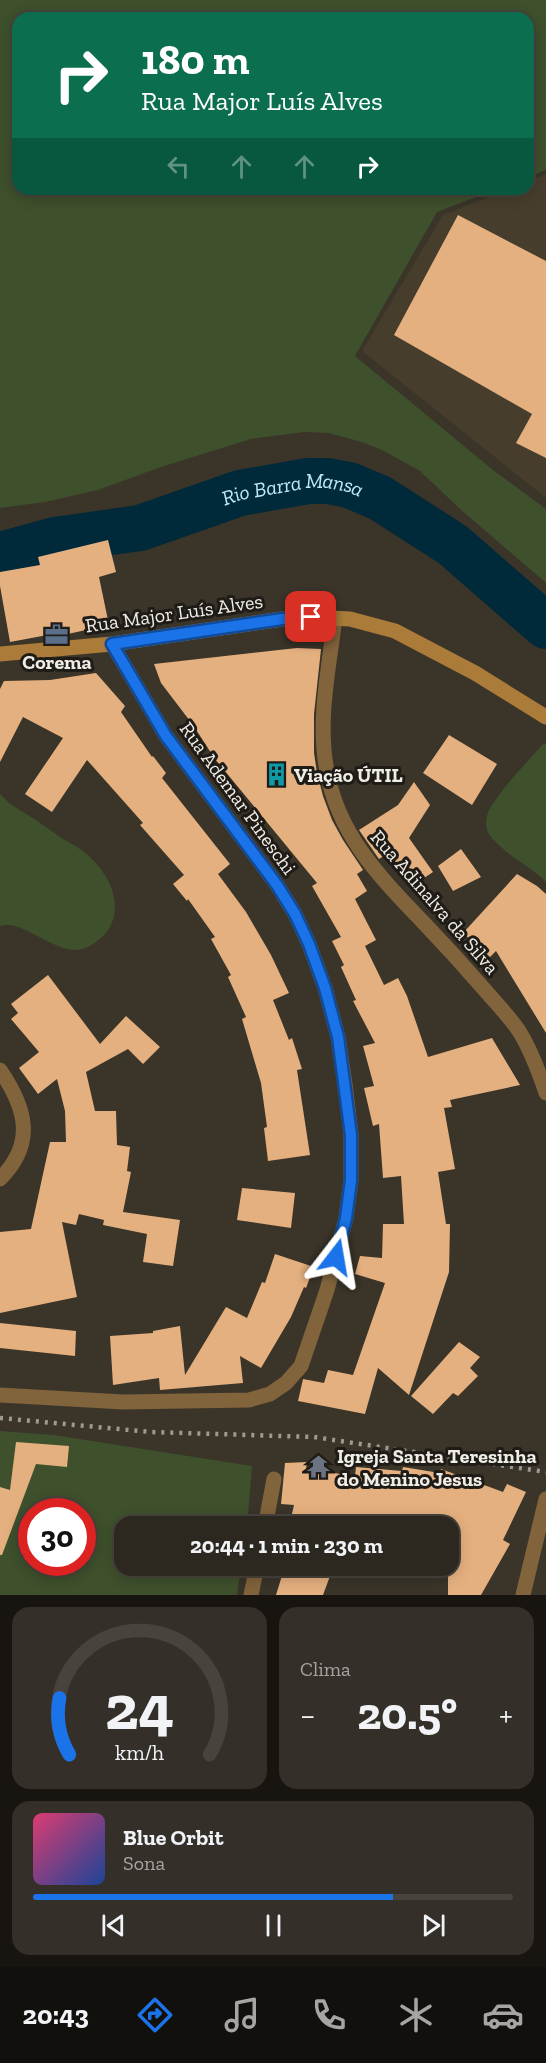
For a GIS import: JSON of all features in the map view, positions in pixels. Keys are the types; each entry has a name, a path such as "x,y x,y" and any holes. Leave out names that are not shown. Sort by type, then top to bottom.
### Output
{"street":[{"name":"Rua Major Luís Alves","path":"0,654 112,644 282,619 334,618 370,623 395,631 475,673 546,717"},
{"name":"Rua Adinalva da Silva","path":"334,618 324,709 324,744 327,773 333,797 343,820 355,844 383,879 518,1029 536,1064 546,1093"},
{"name":"Rua Ademar Pineschi","path":"0,1395 123,1402 249,1400 270,1394 286,1383 302,1366 312,1339 346,1218 351,1180 351,1135 338,1037 325,988 309,944 295,914 277,885 166,736 112,644"},
{"path":"0,1070 18,1101 24,1118 24,1131 17,1158 0,1179"},
{"path":"267,1516 274,1479"},
{"path":"523,1595 546,1499"},
{"path":"251,1595 255,1576"}],"shaded area":[{"path":"546,174 546,498 362,351 443,215 493,195 534,195 534,179"}],"green space":[{"path":"0,0 546,0 546,170 534,175 534,12 12,12 12,195 481,195 437,212 355,356 493,470 546,509 546,583 460,509 420,471 382,450 328,433 305,432 251,439 161,467 98,490 45,502 0,508"},
{"path":"544,743 546,744 546,882 498,844 488,833 486,825 487,816 495,800"},
{"path":"0,794 10,804 80,849 97,864 104,874 113,894 114,916 107,931 91,945 77,950 67,949 18,927 0,926"},
{"path":"0,1431 54,1435 252,1466 248,1516 114,1516 114,1576 240,1576 237,1595 0,1595"}],"building":[{"path":"458,215 546,261 546,458 516,443 532,414 394,335"},
{"path":"108,540 116,572 99,577 109,625 54,637 53,634 10,642 0,586 0,572 40,565 38,557"},
{"path":"297,648 321,649 314,714 314,753 317,773 332,820 363,870 357,874 367,891 355,899 376,940 365,946 384,985 398,978 407,996 428,1057 492,1038 520,1085 450,1100 452,1107 444,1108 455,1169 438,1172 446,1224 450,1224 449,1272 409,1395 378,1368 365,1414 298,1401 303,1379 324,1383 328,1370 353,1375 385,1283 355,1274 360,1256 382,1258 383,1224 404,1224 401,1176 383,1178 379,1124 373,1126 364,1088 374,1086 363,1046 375,1043 353,1001 356,1000 341,967 344,965 332,941 341,937 312,886 317,883 215,759 161,683 154,664"},
{"path":"96,673 125,706 121,712 166,773 162,778 230,864 218,874 246,912 271,955 289,993 273,1000 289,1040 292,1038 302,1069 297,1070 310,1155 268,1161 264,1128 267,1127 261,1083 242,1019 246,1017 228,977 231,975 211,939 215,937 188,899 187,901 173,884 184,875 140,825 143,823 87,760 52,812 25,794 63,738 23,717 0,762 0,689 4,681 50,680"},
{"path":"449,735 497,764 472,805 423,773"},
{"path":"414,782 430,805 409,838 433,872 412,886 388,853 379,859 359,830 398,805"},
{"path":"461,849 481,877 453,891 438,866"},
{"path":"517,874 546,894 546,1033 496,951 490,957 463,933"},
{"path":"48,975 100,1044 126,1016 160,1047 143,1064 128,1049 86,1072 95,1111 116,1111 117,1145 130,1147 127,1171 131,1172 123,1212 180,1220 173,1266 143,1262 147,1234 103,1225 104,1220 79,1214 76,1225 62,1222 77,1297 0,1313 0,1232 31,1229 50,1142 66,1142 65,1111 57,1079 38,1094 19,1068 39,1052 11,1019 18,1013 11,1004"},
{"path":"242,1188 295,1193 291,1228 237,1220"},
{"path":"275,1254 314,1267 291,1317 261,1368 240,1356 243,1383 160,1390 159,1378 113,1385 110,1336 153,1333 153,1331 180,1326 185,1375 226,1307 247,1318 262,1282 265,1283"},
{"path":"0,1323 76,1331 75,1356 0,1348"},
{"path":"459,1342 480,1357 470,1368 478,1376 458,1396 453,1393 433,1414 411,1396"},
{"path":"16,1442 69,1446 67,1467 36,1464 23,1498 18,1498 18,1512 2,1555 0,1555 0,1487 10,1490"},
{"path":"307,1462 306,1469 355,1476 356,1467 402,1471 403,1467 440,1473 441,1469 503,1492 507,1484 526,1492 503,1540 510,1544 481,1595 448,1595 448,1576 459,1576 459,1516 292,1516 294,1505 281,1504 285,1463"},
{"path":"282,1576 330,1576 323,1595 276,1595"}],"waterway":[{"name":"Rio Barra Mansa","path":"0,555 55,540 140,528 240,493 308,481 328,481 349,485 380,498 453,545 546,626"}],"railway":[{"path":"0,1418 151,1432 314,1437 546,1472"}],"place":[{"name":"Corema","path":"57,634"},
{"name":"Viação ÚTIL","path":"276,775"},
{"name":"Igreja Santa Teresinha do Menino Jesus","path":"319,1467"}],"route":[{"path":"311,617 282,619 112,644 166,736 277,885 295,914 309,944 325,988 338,1037 351,1135 351,1180 346,1218 336,1257"}]}
